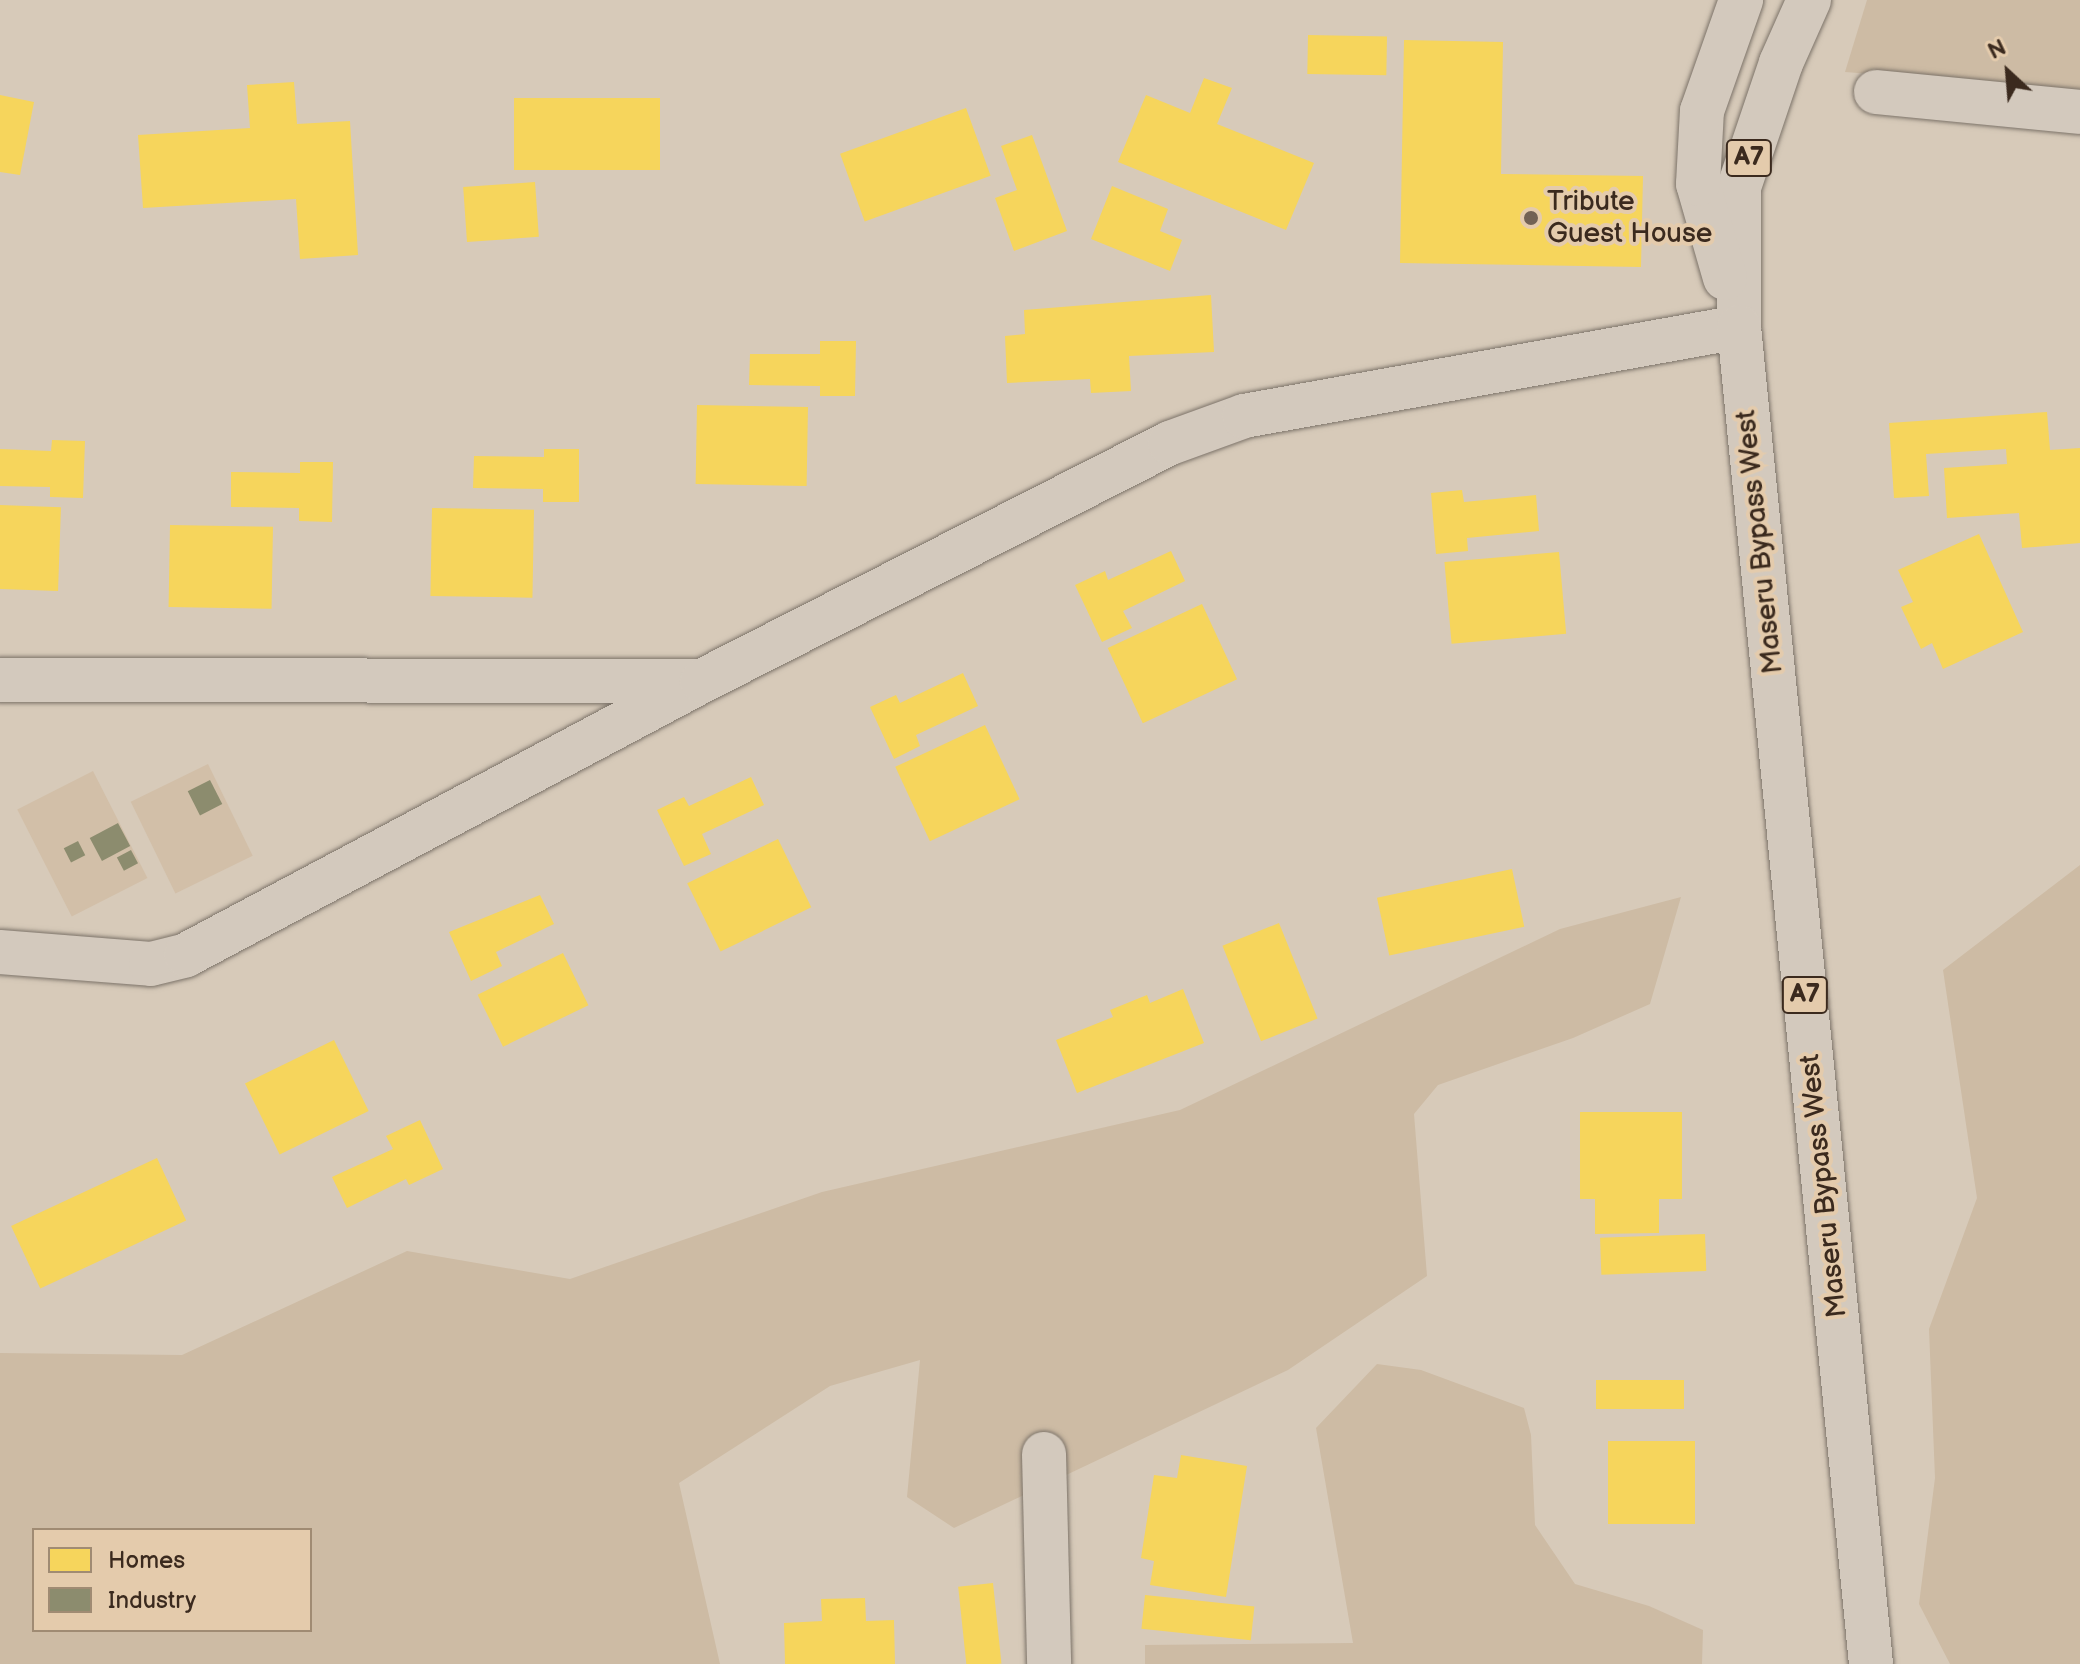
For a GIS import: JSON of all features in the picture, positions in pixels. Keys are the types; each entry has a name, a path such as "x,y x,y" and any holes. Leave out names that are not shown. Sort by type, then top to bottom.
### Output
{"street":[{"path":"1715,0 1741,0"},
{"name":"Maseru Bypass West","path":"1739,327 1698,184 1702,111 1741,0"},
{"name":"Maseru Bypass West","path":"1809,0 1781,63 1739,187 1739,327 1871,1664"},
{"path":"1876,92 1946,95 2080,112"},
{"path":"0,952 151,964 186,955 702,681 1104,473 1244,416 1739,327"},
{"path":"0,680 702,681"},
{"path":"1044,1454 1049,1664"}],"shaded area":[{"path":"1867,0 2080,0 2080,90 1845,72"},
{"path":"208,764 253,856 175,893 131,802"},
{"path":"93,771 147,878 72,917 17,810"},
{"path":"2080,865 2080,1664 1950,1664 1919,1604 1935,1478 1929,1329 1977,1198 1943,970"},
{"path":"1681,897 1650,1004 1573,1038 1438,1085 1414,1114 1427,1276 1288,1370 954,1528 907,1497 920,1360 830,1386 679,1483 720,1664 0,1664 0,1353 182,1355 407,1251 570,1279 822,1192 1180,1110 1560,929"},
{"path":"1377,1364 1421,1370 1524,1408 1531,1435 1535,1525 1575,1584 1649,1606 1703,1630 1702,1664 1145,1664 1145,1645 1353,1643 1316,1428"}],"building: Homes":[{"path":"1308,35 1387,36 1386,75 1307,74"},
{"path":"1404,40 1503,42 1501,174 1643,176 1641,267 1400,263"},
{"path":"1204,78 1232,88 1217,124 1314,163 1286,230 1118,162 1146,95 1190,113"},
{"path":"294,82 297,124 350,121 358,255 300,259 296,199 143,208 138,135 250,128 247,85"},
{"path":"0,95 34,102 20,175 0,172"},
{"path":"514,98 660,98 660,170 514,170"},
{"path":"966,108 991,176 865,221 840,154"},
{"path":"1032,135 1067,231 1014,251 995,198 1017,190 1001,146"},
{"path":"535,182 539,237 467,242 463,187"},
{"path":"1112,186 1168,209 1160,231 1182,240 1170,271 1091,239"},
{"path":"1211,295 1214,352 1129,356 1131,391 1091,393 1090,379 1007,383 1005,336 1025,334 1024,310"},
{"path":"820,341 856,341 855,396 820,396 820,386 749,385 750,354 820,354"},
{"path":"697,405 808,407 807,486 696,484"},
{"path":"2047,412 2050,450 2080,448 2080,543 2022,548 2019,513 1947,518 1944,468 2007,464 2006,449 1926,454 1929,496 1894,498 1889,423"},
{"path":"52,440 85,441 83,498 50,497 50,487 0,486 0,449 51,451"},
{"path":"544,449 579,449 579,502 543,502 543,489 473,488 474,456 544,457"},
{"path":"300,462 333,462 332,522 299,521 299,508 231,507 231,472 300,473"},
{"path":"1462,490 1464,502 1536,495 1539,531 1467,538 1468,551 1436,554 1431,493"},
{"path":"0,505 61,507 58,591 0,589"},
{"path":"432,508 534,510 532,598 430,596"},
{"path":"170,525 273,527 272,609 169,607"},
{"path":"1979,534 2023,632 1943,669 1932,643 1921,649 1901,607 1913,602 1898,570"},
{"path":"1171,551 1185,581 1123,611 1132,628 1102,642 1075,585 1105,571 1108,580"},
{"path":"1559,552 1566,634 1452,644 1444,562"},
{"path":"1202,604 1237,679 1143,723 1108,648"},
{"path":"963,673 978,706 916,735 920,746 894,759 870,707 896,695 900,703"},
{"path":"985,725 1020,799 930,841 895,767"},
{"path":"751,777 764,805 702,834 711,854 684,866 657,810 684,797 689,806"},
{"path":"778,839 811,907 721,952 687,883"},
{"path":"1512,869 1524,927 1389,955 1377,898"},
{"path":"540,895 554,924 496,952 502,966 471,981 449,932"},
{"path":"1279,923 1318,1018 1261,1041 1222,946"},
{"path":"563,953 588,1005 503,1047 478,995"},
{"path":"1183,989 1204,1043 1077,1093 1056,1040 1113,1017 1110,1010 1147,995 1150,1003"},
{"path":"334,1040 369,1111 280,1154 245,1083"},
{"path":"1580,1112 1682,1112 1682,1199 1659,1199 1659,1233 1595,1234 1595,1199 1580,1199"},
{"path":"420,1120 443,1169 409,1185 406,1179 347,1208 332,1177 393,1149 386,1136"},
{"path":"157,1158 186,1221 40,1289 11,1226"},
{"path":"1705,1234 1706,1271 1601,1275 1600,1238"},
{"path":"1596,1380 1684,1380 1684,1409 1596,1409"},
{"path":"1608,1441 1695,1441 1695,1524 1608,1524"},
{"path":"1181,1455 1247,1466 1226,1597 1150,1585 1154,1561 1141,1558 1154,1475 1177,1478"},
{"path":"993,1583 1001,1664 966,1664 958,1587"},
{"path":"1145,1595 1254,1606 1251,1640 1141,1629"},
{"path":"865,1598 866,1621 894,1620 895,1664 785,1664 784,1623 822,1621 821,1599"}],"building: Industry":[{"path":"210,780 222,804 200,815 188,791"},
{"path":"118,823 130,846 102,861 90,838"},
{"path":"78,841 85,855 71,863 64,848"},
{"path":"131,850 138,863 124,871 117,858"}],"place":[{"name":"Tribute Guest House","path":"1531,218"}]}
